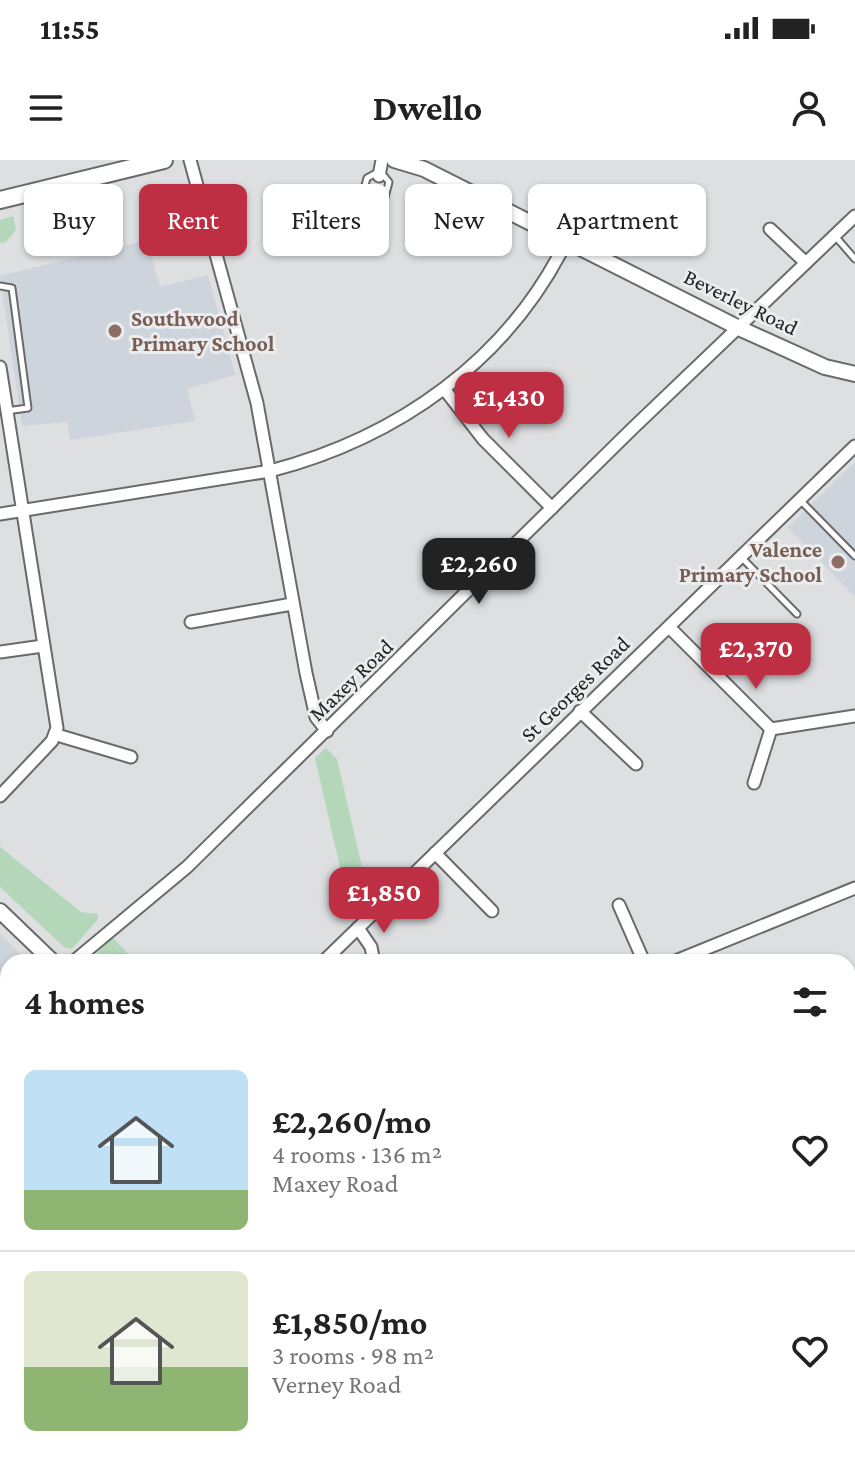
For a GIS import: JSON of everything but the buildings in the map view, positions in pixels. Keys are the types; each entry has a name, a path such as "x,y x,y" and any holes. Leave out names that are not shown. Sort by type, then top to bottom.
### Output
{"main road":[{"path":"0,200 164,160"}],"street":[{"path":"190,160 234,310 270,471 292,604 316,717 327,731"},
{"name":"Beverley Road","path":"394,160 424,169 528,221"},
{"name":"Maxey Road","path":"83,954 187,867 855,216"},
{"path":"770,229 806,263"},
{"path":"0,514 270,471 313,460 366,439 445,390 509,328 551,272 559,256"},
{"name":"Beverley Road","path":"598,256 739,328 825,367 855,374"},
{"path":"0,367 57,735"},
{"path":"445,390 483,439 552,508"},
{"name":"St Georges Road","path":"331,954 855,446"},
{"path":"191,622 292,604"},
{"path":"669,627 771,729"},
{"path":"0,652 43,646"},
{"path":"580,711 636,764"},
{"path":"771,729 855,716"},
{"path":"754,783 771,729"},
{"path":"57,735 131,757"},
{"path":"0,796 57,735"},
{"path":"435,853 492,911"},
{"path":"693,954 855,888"},
{"path":"619,905 640,954"},
{"path":"0,911 45,954"},
{"path":"358,928 372,954"}],"lane":[{"path":"365,184 367,178 381,169"},
{"path":"834,236 855,259"},
{"path":"0,286 12,288 28,408 6,411"},
{"path":"801,501 855,556"},
{"path":"742,557 797,614"}],"shaded area":[{"name":"Southwood Primary School","path":"139,242 139,256 151,256 160,287 208,275 235,375 187,389 195,421 70,440 67,422 22,426 0,276 82,256 123,256 123,246"},
{"name":"Valence Primary School","path":"855,462 855,597 788,527"},
{"path":"0,934 21,954 0,954"}],"green space":[{"path":"13,216 16,230 6,242 0,243 0,220"},
{"path":"326,748 337,759 365,880 370,876 384,891 358,916 348,902 315,758"},
{"path":"0,847 81,912 98,914 98,919 72,949 65,948 0,887"},
{"path":"112,937 128,954 96,954"}],"place":[{"name":"Southwood Primary School","path":"115,331"},
{"name":"Valence Primary School","path":"838,562"}]}
